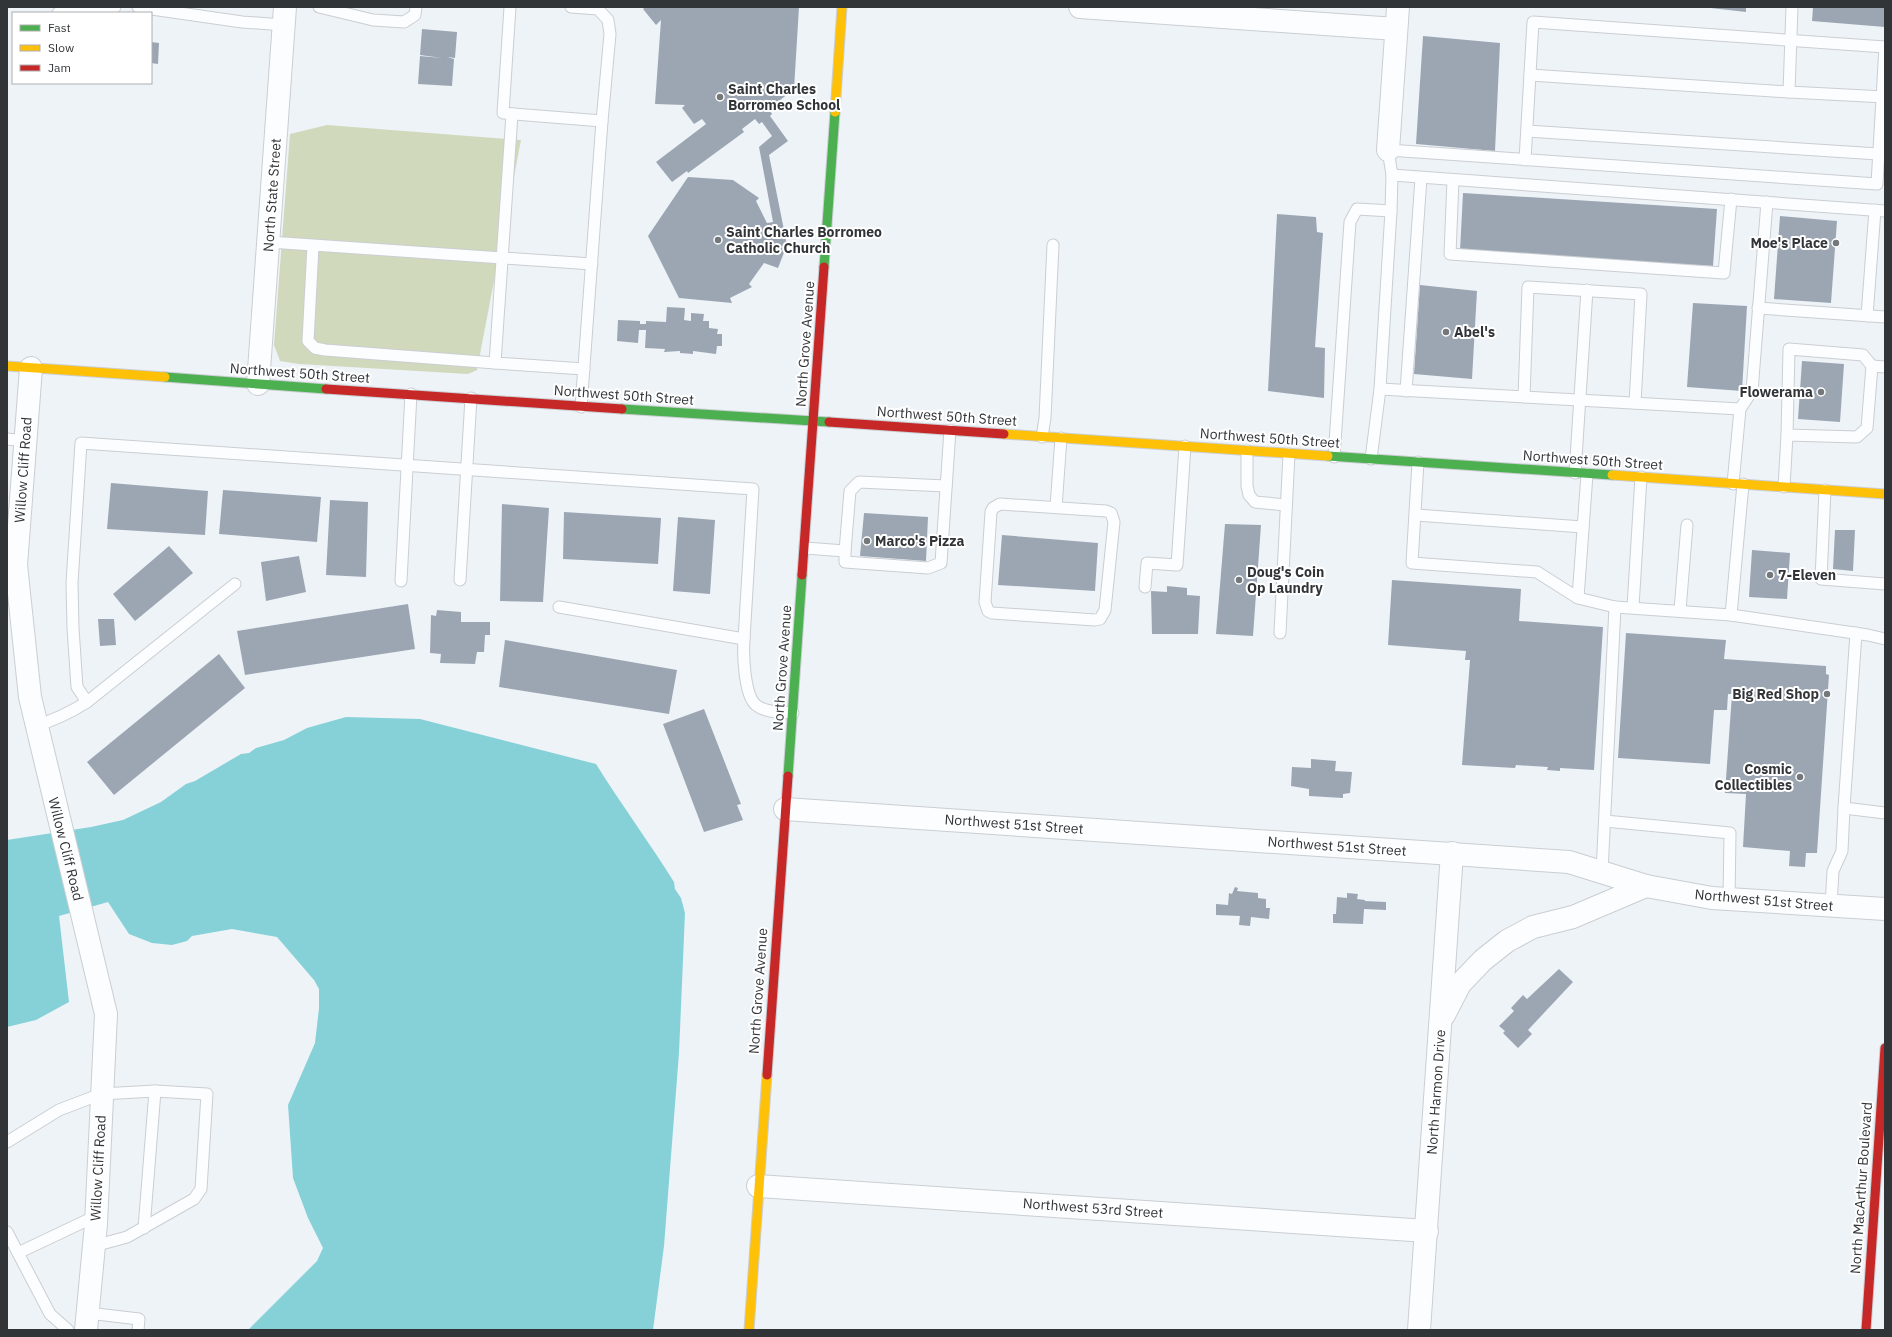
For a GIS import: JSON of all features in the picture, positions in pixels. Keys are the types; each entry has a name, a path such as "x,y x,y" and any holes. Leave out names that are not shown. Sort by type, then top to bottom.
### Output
{"main road":[{"name":"North Grove Avenue","path":"749,1330 842,7"},
{"name":"Northwest 50th Street","path":"7,366 581,407 950,430 1885,494"},
{"name":"North MacArthur Boulevard","path":"1866,1330 1885,1048"}],"street":[{"path":"1080,7 1396,30"},
{"path":"1388,150 1398,7"},
{"name":"North State Street","path":"258,384 285,16"},
{"name":"Willow Cliff Road","path":"31,368 16,440 16,565 30,697 106,1014 96,1216 87,1321"},
{"name":"Northwest 51st Street","path":"785,809 1569,862 1646,886 1712,898 1885,909"},
{"name":"North Harmon Drive","path":"1419,1330 1452,854"},
{"path":"1440,1023 1460,984 1483,960 1507,941 1533,927 1573,917 1646,886"},
{"name":"Northwest 53rd Street","path":"758,1186 1427,1231"}],"lane":[{"path":"68,12 115,7"},
{"path":"138,7 242,22 285,16"},
{"path":"318,7 373,20 404,22 415,15 416,7"},
{"path":"510,7 503,113 602,121"},
{"path":"571,7 598,9 608,20 610,34 602,121 581,407"},
{"path":"1788,92 1792,7"},
{"path":"1372,459 1380,389 1391,211 1392,175 1388,150 1525,160 1877,184 1885,47 1533,22 1525,160"},
{"path":"1530,75 1883,97"},
{"path":"495,363 512,114"},
{"path":"1527,131 1878,154"},
{"path":"1392,175 1880,211 1867,316"},
{"path":"1406,391 1421,178"},
{"path":"1453,180 1450,254 1724,273 1731,199"},
{"path":"1731,615 1738,484 1740,409 1752,391 1766,202"},
{"path":"1334,456 1350,222 1357,209 1391,211"},
{"path":"268,242 592,264"},
{"path":"1042,437 1045,418 1053,245"},
{"path":"313,246 308,341 315,348 324,350 584,369"},
{"path":"1524,397 1528,287 1587,290 1641,294 1635,403"},
{"path":"1575,473 1587,290"},
{"path":"1758,308 1885,318"},
{"path":"1784,487 1789,349 1863,355 1872,366 1867,428 1857,437 1787,435"},
{"path":"1872,366 1885,366"},
{"path":"1380,389 1740,409"},
{"path":"401,581 411,394"},
{"path":"460,580 471,398"},
{"path":"946,486 859,482 850,491 844,562 928,568 941,563 950,430"},
{"path":"1056,508 1061,438"},
{"path":"88,702 77,687 72,628 72,583 81,443 753,489 743,662 752,699 757,706 767,710 793,713"},
{"path":"1146,587 1147,563 1177,565 1185,446"},
{"path":"1248,451 1247,486 1249,496 1255,502 1286,504"},
{"path":"1280,632 1289,454"},
{"path":"1418,462 1412,563 1537,572 1578,598 1615,606 1731,615 1856,633 1885,639"},
{"path":"1578,598 1587,474"},
{"path":"1633,607 1641,477"},
{"path":"1825,490 1821,579 1885,584"},
{"path":"1000,504 1056,508 1106,511 1111,513 1114,522 1105,610 1100,619 1095,620 992,613 988,611 985,602 992,508 1000,504"},
{"path":"1416,515 1583,527"},
{"path":"1680,610 1687,526"},
{"path":"805,548 845,551"},
{"path":"37,725 52,722 88,702 235,584"},
{"path":"1602,872 1615,606"},
{"path":"559,607 744,639"},
{"path":"1831,906 1833,871 1842,851 1856,633"},
{"path":"1844,808 1885,813"},
{"path":"1605,821 1730,833 1729,900"},
{"path":"144,1228 155,1091"},
{"path":"7,1142 59,1110 102,1094 155,1091 207,1094 201,1189 194,1199 127,1237 94,1246"},
{"path":"18,1252 96,1216"},
{"path":"7,1232 50,1314 68,1330"},
{"path":"87,1321 139,1319 138,1330"}],"green space":[{"path":"327,125 521,140 477,370 468,374 299,364 280,361 274,345 290,134"}],"water":[{"path":"346,717 420,719 596,764 674,882 675,889 681,898 685,913 679,1053 664,1246 653,1330 248,1330 317,1261 323,1248 308,1218 293,1178 288,1105 315,1043 319,1008 319,989 314,980 277,937 232,929 192,936 187,941 172,945 152,943 129,934 108,902 59,916 69,1002 36,1020 7,1027 7,840 91,827 123,820 161,802 186,784 195,781 241,754 249,753 256,748 284,740 307,728"}],"building":[{"path":"645,7 799,7 794,89 769,109 772,114 770,116 788,141 769,155 787,245 778,268 764,263 749,284 752,287 730,298 732,303 679,298 648,236 688,177 733,180 759,198 756,201 767,223 773,222 759,147 772,136 762,122 759,124 755,119 742,129 744,132 688,173 687,171 672,182 656,162 706,124 702,119 694,124 682,108 685,105 655,104 661,20 656,25 643,9"},
{"path":"1702,7 1746,7 1746,12"},
{"path":"1813,7 1885,7 1885,27 1812,21"},
{"path":"422,29 457,32 455,58 447,57 454,59 452,86 418,84 420,56 442,58 420,55"},
{"path":"1423,36 1500,43 1495,151 1416,144"},
{"path":"152,42 159,43 158,64 152,63"},
{"path":"1463,193 1717,209 1713,266 1460,251"},
{"path":"1277,214 1316,217 1317,232 1323,233 1315,347 1325,348 1324,398 1268,391"},
{"path":"1780,216 1837,221 1831,303 1774,299"},
{"name":"Abel's","path":"1420,285 1477,291 1472,379 1414,374"},
{"path":"1693,303 1747,306 1742,391 1687,387"},
{"path":"667,307 685,308 684,320 691,321 691,313 704,314 703,321 709,321 709,328 718,329 717,334 722,334 722,346 717,346 716,354 693,351 693,354 680,353 680,351 664,352 665,349 645,348 646,330 639,330 638,343 617,341 618,320 640,321 640,324 646,324 646,321 666,322"},
{"name":"Flowerama","path":"1802,361 1844,364 1840,422 1798,419"},
{"path":"111,483 208,491 205,535 107,529"},
{"path":"223,490 321,497 317,542 219,534"},
{"path":"330,500 368,502 366,577 326,575"},
{"path":"502,504 549,508 543,602 500,601"},
{"path":"564,512 661,518 658,564 563,559"},
{"path":"864,513 928,517 926,561 860,556"},
{"path":"678,517 715,520 710,594 673,591"},
{"name":"Doug's Coin Op Laundry","path":"1225,524 1261,525 1253,636 1216,634"},
{"path":"1835,530 1855,530 1853,571 1833,569"},
{"path":"1002,535 1098,543 1095,591 998,585"},
{"path":"169,546 193,573 135,621 113,594"},
{"name":"7-Eleven","path":"1752,550 1790,553 1787,599 1749,597"},
{"path":"299,556 306,592 266,601 261,562"},
{"path":"1392,580 1521,589 1519,621 1603,627 1594,770 1560,768 1560,771 1547,770 1548,767 1516,765 1515,768 1462,765 1470,660 1465,660 1466,651 1388,645"},
{"path":"1167,586 1187,588 1187,595 1200,596 1198,634 1152,634 1151,591 1167,592"},
{"path":"408,604 415,649 245,675 237,631"},
{"path":"437,610 461,612 461,622 490,622 490,635 485,635 484,652 477,652 475,664 440,663 441,654 430,653 431,615 436,616"},
{"path":"98,619 114,619 116,645 100,646"},
{"path":"1626,633 1726,640 1724,659 1826,666 1826,674 1829,675 1817,853 1806,853 1805,867 1789,866 1790,851 1743,847 1746,794 1725,793 1732,694 1728,694 1727,710 1714,710 1710,764 1618,758"},
{"path":"505,640 677,670 669,714 499,687"},
{"path":"219,654 245,688 114,795 87,762"},
{"path":"704,709 741,804 737,805 743,820 704,832 663,724"},
{"path":"1311,759 1336,761 1335,771 1352,772 1350,793 1343,794 1343,798 1309,796 1309,789 1291,786 1292,767 1311,768"},
{"path":"1235,887 1238,888 1237,891 1258,893 1258,898 1266,899 1266,908 1270,908 1269,919 1251,917 1250,926 1239,925 1240,916 1216,915 1216,904 1228,905 1229,893 1232,894"},
{"path":"1347,893 1358,894 1357,899 1365,901 1386,902 1386,910 1364,909 1363,924 1333,923 1333,914 1336,914 1337,897 1347,898"},
{"path":"1559,969 1573,982 1528,1030 1532,1034 1518,1048 1503,1033 1505,1031 1499,1026 1514,1011 1511,1008 1523,995 1527,999"}],"traffic: fast":[{"path":"824,267 835,112"},
{"path":"165,377 326,389"},
{"path":"622,409 829,422"},
{"path":"1328,456 1612,475"},
{"path":"788,776 802,575"}],"traffic: slow":[{"path":"835,112 842,7"},
{"path":"7,366 165,377"},
{"path":"1004,434 1328,456"},
{"path":"1612,475 1885,494"},
{"path":"749,1330 767,1075"}],"traffic: jam":[{"path":"802,575 824,267"},
{"path":"326,389 622,409"},
{"path":"829,422 1004,434"},
{"path":"767,1075 788,776"},
{"path":"1866,1330 1885,1048"}],"place":[{"name":"Saint Charles Borromeo School","path":"720,97"},
{"name":"Saint Charles Borromeo Catholic Church","path":"718,240"},
{"name":"Moe's Place","path":"1836,243"},
{"name":"Abel's","path":"1446,332"},
{"name":"Flowerama","path":"1821,392"},
{"name":"Marco's Pizza","path":"867,541"},
{"name":"7-Eleven","path":"1770,575"},
{"name":"Doug's Coin Op Laundry","path":"1239,580"},
{"name":"Big Red Shop","path":"1827,694"},
{"name":"Cosmic Collectibles","path":"1800,777"}]}
